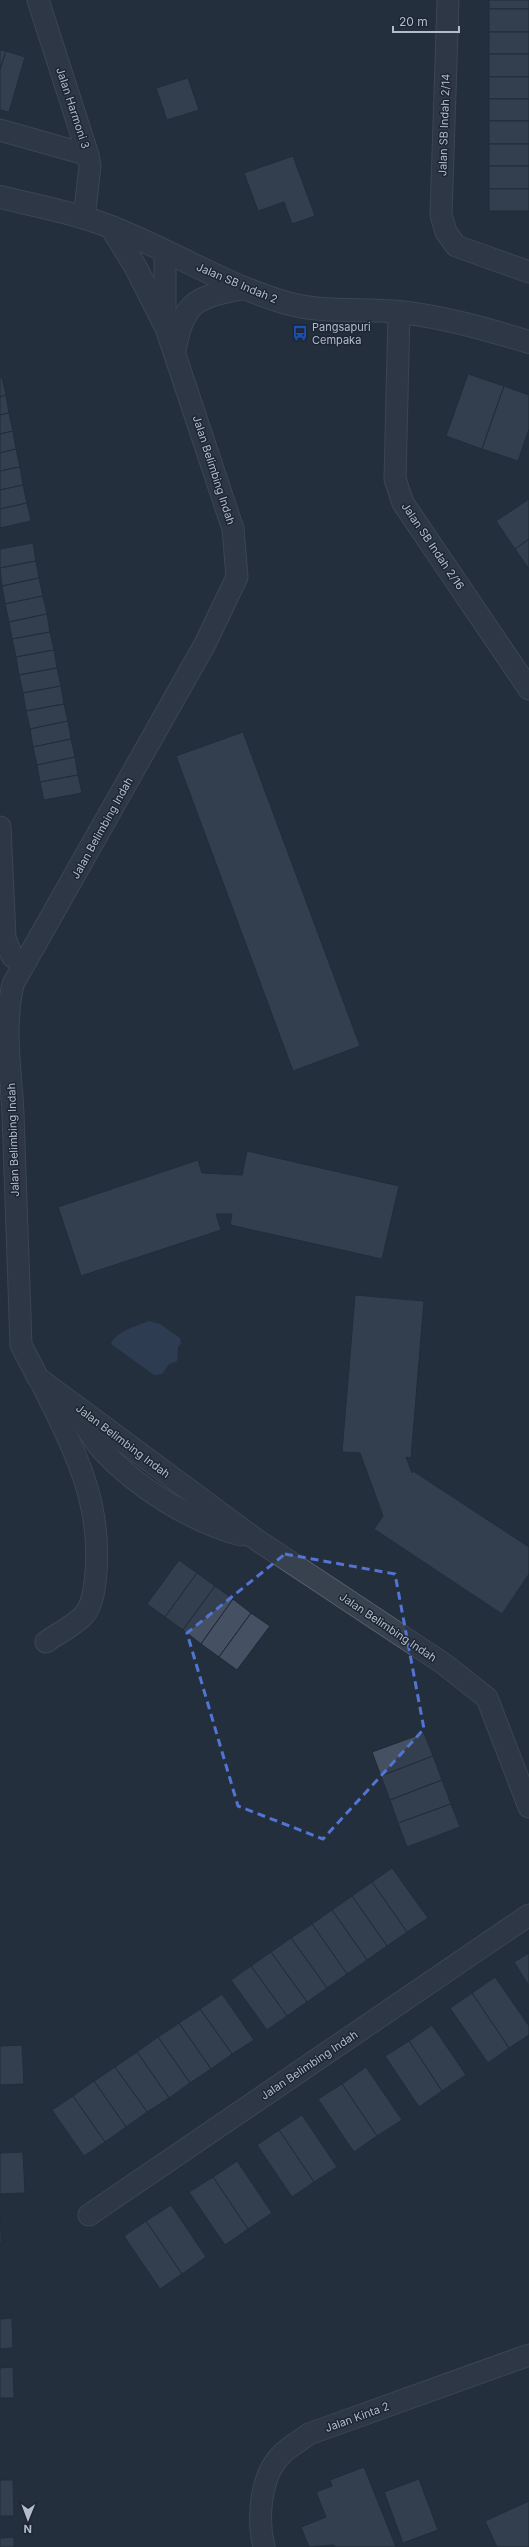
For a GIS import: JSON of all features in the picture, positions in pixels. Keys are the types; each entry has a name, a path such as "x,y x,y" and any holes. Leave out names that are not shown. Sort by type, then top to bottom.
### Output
{"street":[{"name":"Jalan Harmoni 3","path":"38,0 88,155 90,166 84,218"},
{"name":"Jalan SB Indah 2/14","path":"448,0 441,215 446,232 456,246 529,272"},
{"path":"0,130 88,155"},
{"name":"Jalan SB Indah 2","path":"0,197 84,218 111,227 244,288 280,301 310,309 399,312 457,321 529,342"},
{"path":"111,227 136,266 165,325"},
{"name":"Jalan Belimbing Indah","path":"165,251 165,325 175,348 233,529 237,577 205,644 13,984 8,1006 7,1036 12,1111 21,1345 38,1378 254,1538 444,1664 487,1698 529,1807"},
{"path":"175,348 179,325 190,307 208,295 244,288"},
{"name":"Jalan SB Indah 2/16","path":"399,312 395,479 403,503 529,689"},
{"path":"0,827 1,915 5,938 12,956 23,965"},
{"path":"38,1378 72,1447 92,1500 98,1544 95,1590 84,1615 46,1642"},
{"name":"Jalan Belimbing Indah","path":"89,2215 529,1915"},
{"name":"Jalan Kinta 2","path":"264,2547 259,2527 264,2486 281,2455 308,2434 529,2355"}],"highlighted area":[{"path":"285,1554 395,1574 424,1729 323,1839 238,1806 187,1633"}],"water":[{"path":"149,1321 160,1324 180,1338 181,1343 178,1347 177,1361 169,1364 162,1374 154,1375 111,1344 122,1332"}],"building":[{"path":"489,0 529,0 529,9 489,9"},
{"path":"489,9 529,9 529,32 489,32"},
{"path":"489,32 529,32 529,54 489,54"},
{"path":"0,50 6,51 0,70"},
{"path":"6,51 25,57 9,112 0,110 0,70"},
{"path":"489,54 529,54 529,77 489,77"},
{"path":"489,77 529,77 529,99 489,99"},
{"path":"188,78 199,110 167,120 156,88"},
{"path":"489,99 529,99 529,121 489,121"},
{"path":"489,121 529,121 529,144 489,144"},
{"path":"489,144 529,144 529,166 489,166"},
{"path":"293,156 315,216 292,224 284,202 258,211 244,173"},
{"path":"489,166 529,166 529,189 489,189"},
{"path":"489,189 529,189 529,211 489,211"},
{"path":"468,374 504,386 482,449 446,436"},
{"path":"2,377 6,395 0,397 0,378"},
{"path":"504,386 529,395 529,429 518,461 482,449"},
{"path":"6,395 9,413 0,415 0,397"},
{"path":"9,413 13,431 0,434 0,415"},
{"path":"13,431 16,449 0,453 0,434"},
{"path":"16,449 20,467 0,471 0,453"},
{"path":"20,467 23,485 0,490 0,471"},
{"path":"23,485 27,503 0,509 0,490"},
{"path":"529,499 529,539 515,549 496,521"},
{"path":"27,503 31,521 0,528 0,509"},
{"path":"529,539 529,569 515,549"},
{"path":"33,543 36,561 0,568 0,549"},
{"path":"36,561 39,578 2,586 0,568"},
{"path":"39,578 43,596 5,604 2,586"},
{"path":"43,596 47,614 9,622 5,604"},
{"path":"47,614 50,632 12,639 9,622"},
{"path":"50,632 54,650 16,657 12,639"},
{"path":"54,650 57,668 19,675 16,657"},
{"path":"57,668 61,686 23,693 19,675"},
{"path":"61,686 64,704 26,711 23,693"},
{"path":"64,704 68,721 30,729 26,711"},
{"path":"68,721 71,739 33,747 30,729"},
{"path":"243,732 360,1046 293,1071 176,756"},
{"path":"71,739 75,757 37,765 33,747"},
{"path":"75,757 78,775 40,782 37,765"},
{"path":"78,775 82,793 44,800 40,782"},
{"path":"247,1151 399,1186 382,1259 230,1225 232,1214 216,1214 221,1230 81,1276 58,1207 198,1160 202,1173 242,1175"},
{"path":"355,1295 424,1301 411,1458 406,1457 412,1473 413,1471 529,1547 529,1574 502,1614 374,1529 383,1516 360,1453 342,1452"},
{"path":"179,1560 197,1573 165,1617 147,1604"},
{"path":"197,1573 215,1586 183,1630 165,1617"},
{"path":"215,1586 233,1599 201,1644 183,1630"},
{"path":"233,1599 251,1613 219,1657 201,1644"},
{"path":"251,1613 270,1626 237,1670 219,1657"},
{"path":"424,1733 433,1756 381,1776 372,1752"},
{"path":"433,1756 442,1780 390,1800 381,1776"},
{"path":"442,1780 451,1804 398,1823 390,1800"},
{"path":"451,1804 460,1827 407,1847 398,1823"},
{"path":"392,1868 428,1918 407,1932 372,1882"},
{"path":"372,1882 407,1932 387,1946 352,1896"},
{"path":"352,1896 387,1946 367,1960 332,1910"},
{"path":"332,1910 367,1960 347,1974 312,1924"},
{"path":"312,1924 347,1974 327,1988 291,1938"},
{"path":"291,1938 327,1988 307,2002 271,1952"},
{"path":"271,1952 307,2002 287,2016 251,1966"},
{"path":"529,1953 529,1986 514,1962"},
{"path":"251,1966 287,2016 267,2030 231,1980"},
{"path":"495,1977 529,2026 529,2035 509,2048 472,1993"},
{"path":"472,1993 509,2048 488,2063 450,2008"},
{"path":"222,1994 254,2040 232,2054 200,2009"},
{"path":"200,2009 232,2054 211,2069 179,2023"},
{"path":"179,2023 211,2069 190,2083 158,2037"},
{"path":"432,2025 466,2075 442,2091 409,2041"},
{"path":"158,2037 190,2083 169,2098 137,2052"},
{"path":"409,2041 442,2091 419,2107 385,2056"},
{"path":"22,2045 24,2084 0,2085 0,2046"},
{"path":"137,2052 169,2098 147,2112 115,2067"},
{"path":"115,2067 147,2112 126,2127 94,2081"},
{"path":"366,2067 402,2120 377,2136 342,2084"},
{"path":"94,2081 126,2127 105,2142 73,2096"},
{"path":"342,2084 377,2136 354,2152 318,2099"},
{"path":"73,2096 105,2142 84,2156 52,2110"},
{"path":"302,2115 337,2167 314,2182 279,2130"},
{"path":"279,2130 314,2182 292,2197 257,2145"},
{"path":"23,2152 25,2193 0,2194 0,2153"},
{"path":"237,2161 272,2213 248,2229 213,2177"},
{"path":"213,2177 248,2229 225,2245 189,2192"},
{"path":"171,2205 206,2257 182,2274 146,2221"},
{"path":"0,2216 2,2243 0,2243"},
{"path":"146,2221 182,2274 160,2289 124,2236"},
{"path":"12,2318 13,2348 0,2349 0,2319"},
{"path":"13,2367 14,2398 0,2398 0,2368"},
{"path":"364,2467 396,2547 335,2547 334,2545 309,2547 301,2527 326,2517 316,2492 332,2486 330,2480"},
{"path":"419,2479 438,2530 403,2543 384,2492"},
{"path":"0,2480 13,2480 14,2516 0,2516"},
{"path":"529,2501 529,2547 497,2547 485,2521"},
{"path":"14,2537 14,2547 0,2547 0,2538"}],"place":[{"name":"Pangsapuri Cempaka","path":"300,333"}]}
